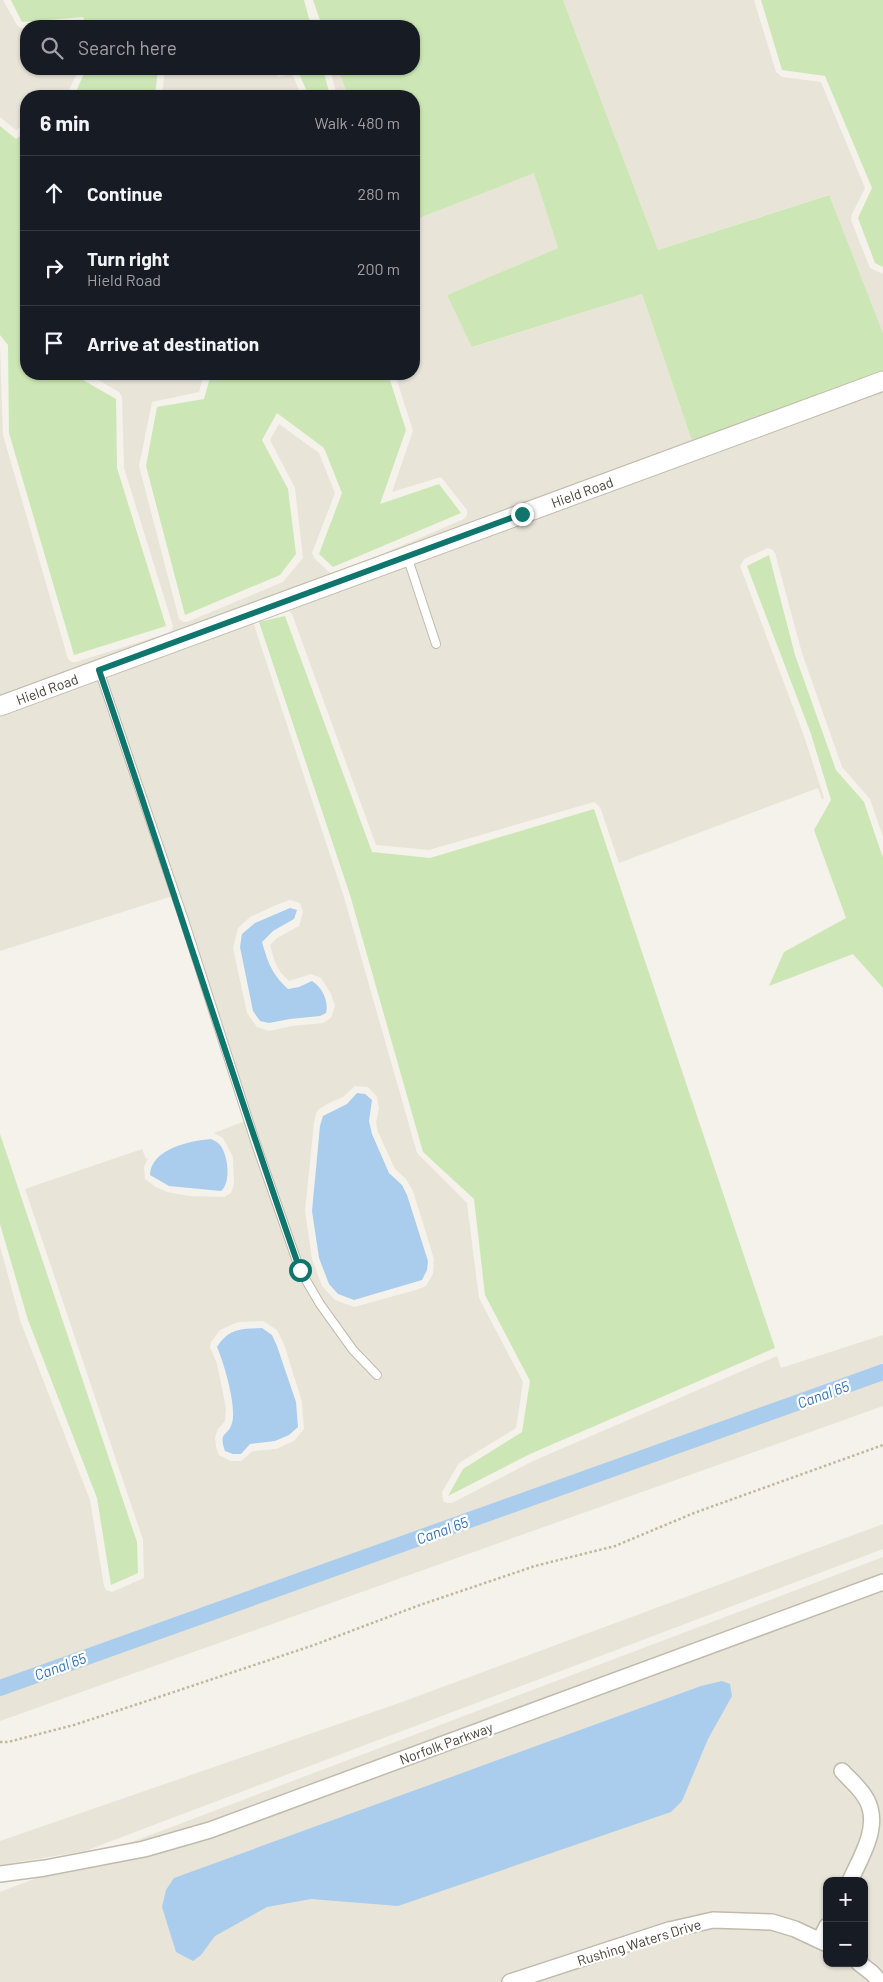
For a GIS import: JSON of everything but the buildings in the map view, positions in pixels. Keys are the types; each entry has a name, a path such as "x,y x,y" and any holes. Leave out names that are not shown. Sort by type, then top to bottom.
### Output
{"street":[{"name":"Hield Road","path":"0,706 883,380"},
{"name":"Norfolk Parkway","path":"0,1874 144,1850 210,1830 883,1582"},
{"path":"842,1771 863,1794 870,1808 872,1828 852,1877"},
{"name":"Rushing Waters Drive","path":"510,1982 668,1930 713,1920 772,1922 795,1928 823,1942"},
{"path":"864,1967 880,1982"}],"lane":[{"path":"407,556 436,644"},
{"path":"99,670 184,920 256,1144 300,1270 320,1304 353,1350 377,1375"}],"path":[{"path":"0,1742 8,1742 74,1725 314,1645 420,1605 534,1566 614,1546 694,1513 883,1445"}],"shaded area":[{"path":"0,0 3,0 20,28 20,75 76,75 69,90 20,90 20,127 16,130 0,117"},
{"path":"563,0 754,0 776,72 782,77 821,82 865,188 851,220 870,268 883,274 883,333 828,195 658,250"},
{"path":"164,75 276,75 278,77 292,75 299,90 163,90"},
{"path":"332,75 340,75 346,90 335,90"},
{"path":"534,172 558,248 447,295 473,347 642,294 692,441 705,437 345,570 464,519 467,515 467,510 441,477 392,492 413,431 397,380 420,380 420,218"},
{"path":"0,346 3,435 68,659 72,662 168,633 172,630 173,626 124,468 122,397 119,392 98,380 202,380 199,392 152,402 139,466 179,619 183,622 283,582 303,558 295,488 270,440 279,424 319,453 335,493 312,553 315,559 333,574 0,697"},
{"path":"883,390 883,837 870,799 842,767 802,653 775,553 768,548 744,559 740,566 804,736 824,798 822,800 818,788 619,863 600,807 594,802 429,850 376,845 292,614 288,610"},
{"path":"253,622 344,897 417,1153 467,1203 479,1298 523,1382 516,1428 459,1463 442,1492 443,1501 452,1503 533,1461 777,1356 781,1368 883,1335 883,1406 0,1721 0,1246 21,1323 90,1500 104,1586 106,1590 112,1592 144,1578 143,1540 25,1189 142,1149 146,1159 148,1158 144,1167 145,1179 156,1187 167,1192 189,1196 224,1197 231,1193 234,1184 233,1157 223,1138 214,1133 245,1121 179,894 0,951 0,716","holes":["290,900 300,903 303,912 299,926 277,938 270,945 275,962 281,973 289,981 311,974 321,978 331,994 335,1006 331,1018 323,1023 292,1026 269,1031 257,1027 247,1013 233,948 238,928 250,917","355,1086 368,1087 377,1097 379,1109 376,1122 378,1132 395,1169 406,1179 413,1191 434,1259 433,1274 426,1286 354,1307 335,1300 322,1286 312,1259 305,1211 316,1113 319,1109 343,1097","263,1321 277,1330 284,1344 302,1402 304,1429 294,1441 276,1449 253,1451 241,1461 231,1461 219,1455 216,1447 215,1437 218,1429 225,1421 226,1408 217,1364 210,1347 211,1342 220,1330 238,1322"]},
{"path":"883,1524 883,1549 85,1851 0,1865 0,1841 402,1702"},
{"path":"883,1557 883,1982 0,1982 0,1892"}],"green space":[{"path":"11,0 304,0 309,20 84,20 83,17 21,20"},
{"path":"313,0 563,0 658,250 829,195 883,333 883,371 692,441 642,294 472,347 447,295 558,248 534,173 420,218 420,90 346,90 340,75 420,75 420,20 320,20"},
{"path":"761,0 883,0 883,267 875,263 858,218 872,188 825,76 782,70"},
{"path":"83,75 157,75 156,90 77,90"},
{"path":"300,75 325,75 328,90 306,90"},
{"path":"0,126 16,139 20,136 20,380 83,380 116,399 117,468 166,626 74,655 9,433 8,345 0,335"},
{"path":"209,380 390,380 406,430 380,504 439,484 461,513 333,567 319,554 342,493 324,448 277,413 262,440 288,489 296,554 280,575 185,615 146,466 157,407 204,399"},
{"path":"769,555 795,655 836,770 864,802 883,858 883,988 853,954 769,986 784,952 846,918 814,830 831,800 811,734 747,566"},
{"path":"285,616 372,852 430,858 594,809 775,1348 530,1454 448,1496 463,1469 522,1432 530,1381 485,1295 474,1199 423,1152 350,895 259,622"},
{"path":"0,1134 137,1542 138,1573 111,1585 97,1498 28,1320 0,1224"}],"water":[{"path":"290,908 297,910 294,919 273,931 262,942 266,956 274,973 288,989 299,987 312,981 316,984 326,999 326,1013 320,1016 269,1023 260,1021 253,1011 240,947 242,934 255,923"},
{"path":"357,1093 365,1094 372,1100 369,1121 372,1134 389,1173 402,1185 407,1195 428,1261 427,1270 422,1280 354,1300 338,1294 329,1284 319,1258 312,1211 320,1126 323,1116 347,1104"},
{"path":"211,1139 221,1147 226,1160 227,1181 221,1191 169,1186 150,1175 152,1166 164,1153 182,1144"},
{"path":"262,1328 272,1335 277,1346 296,1402 298,1427 289,1435 275,1441 250,1444 241,1454 233,1454 225,1451 223,1445 223,1437 232,1423 233,1407 226,1374 217,1347 231,1333 242,1329"},
{"path":"722,1681 730,1684 732,1696 708,1739 682,1801 671,1812 398,1906 311,1899 267,1907 215,1936 201,1955 193,1961 176,1952 162,1907 166,1890 174,1878 701,1686"}],"waterway":[{"name":"Canal 65","path":"0,1688 883,1372"}],"route":[{"path":"300,1270 256,1144 184,920 99,670 522,514"}]}
